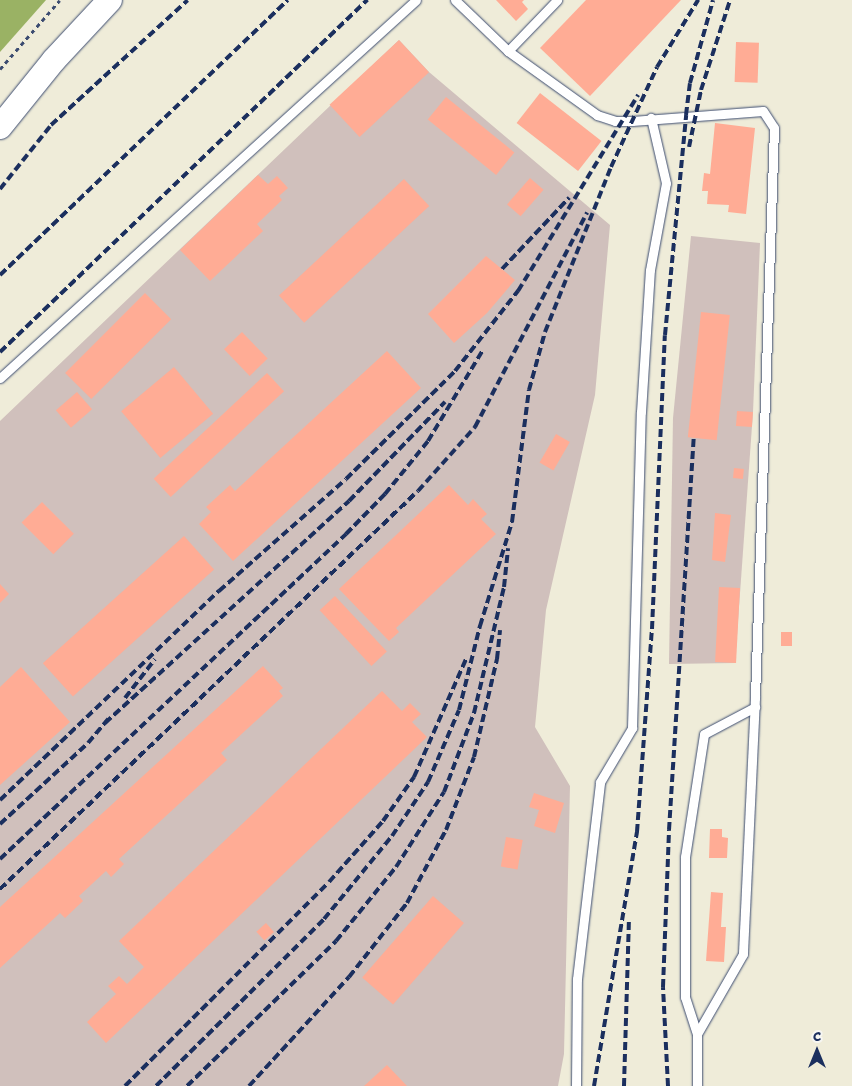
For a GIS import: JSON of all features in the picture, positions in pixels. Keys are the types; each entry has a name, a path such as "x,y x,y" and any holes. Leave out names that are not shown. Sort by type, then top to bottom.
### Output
{"main road":[{"path":"0,127 54,60 110,0"}],"lane":[{"path":"0,378 416,0"},
{"path":"455,0 508,51 597,115 614,121 763,112 774,128 755,707 742,954 697,1034"},
{"path":"508,51 557,0"},
{"path":"576,1086 577,979 600,782 632,728 641,412 650,270 666,184 651,118"},
{"path":"698,1086 697,1034 686,997 686,857 704,734 755,707"}],"path":[{"path":"0,69 60,0"}],"shaded area":[{"path":"399,40 429,72 610,225 595,395 546,610 535,727 570,786 564,1054 558,1086 0,1086 0,421"},
{"path":"691,236 760,243 753,412 735,663 669,664 673,418"}],"green space":[{"path":"0,0 46,0 0,52"}],"building":[{"path":"496,0 524,0 522,2 528,9 516,21"},
{"path":"586,0 681,0 590,96 540,48"},
{"path":"399,40 429,72 360,137 330,105"},
{"path":"736,42 759,43 758,83 735,82"},
{"path":"540,93 601,141 578,171 517,123"},
{"path":"446,97 514,152 496,175 428,120"},
{"path":"715,123 755,128 746,214 728,212 729,205 707,204 708,191 702,191 704,173 710,174"},
{"path":"258,175 268,184 277,176 288,188 279,196 282,200 257,224 263,231 210,281 180,250"},
{"path":"530,178 544,190 521,216 507,204"},
{"path":"404,179 429,206 304,323 279,296"},
{"path":"486,256 515,280 487,313 454,343 428,314"},
{"path":"145,293 171,319 91,399 65,373"},
{"path":"701,312 730,315 717,440 688,437"},
{"path":"242,332 268,359 250,376 224,349"},
{"path":"387,351 421,388 233,561 199,524 211,512 206,507 230,485 235,491"},
{"path":"174,367 213,414 160,458 121,411"},
{"path":"267,373 284,391 171,497 154,479"},
{"path":"77,392 92,409 71,428 56,410"},
{"path":"737,411 753,412 752,427 736,426"},
{"path":"556,434 570,442 553,471 540,463"},
{"path":"734,468 744,469 743,479 733,478"},
{"path":"449,485 468,505 473,499 487,514 481,519 496,534 396,628 399,632 389,641 339,589"},
{"path":"42,502 74,534 53,554 21,523"},
{"path":"715,513 731,515 725,562 712,560"},
{"path":"184,536 214,569 73,697 43,663"},
{"path":"0,584 9,594 0,603"},
{"path":"719,587 740,588 736,663 715,662"},
{"path":"335,596 387,652 371,666 320,610"},
{"path":"781,632 792,632 792,646 781,646"},
{"path":"263,666 283,688 279,691 283,696 221,753 227,760 119,859 124,864 111,877 106,871 79,896 83,901 65,918 60,913 0,968 0,907"},
{"path":"21,667 70,722 0,785 0,687"},
{"path":"382,691 402,711 410,703 421,714 412,722 427,737 106,1043 87,1022 116,994 108,986 119,976 127,984 144,967 119,941"},
{"path":"534,793 564,803 555,833 534,826 539,810 529,807"},
{"path":"710,829 722,829 722,837 728,838 727,858 709,858"},
{"path":"506,837 523,840 518,869 501,867"},
{"path":"711,892 723,893 721,927 726,927 724,962 706,961"},
{"path":"433,896 464,923 393,1004 362,978"},
{"path":"266,923 274,932 264,941 256,932"},
{"path":"387,1065 407,1086 364,1086"}],"railway":[{"path":"0,189 51,125 188,0"},
{"path":"0,275 288,0"},
{"path":"0,352 367,0"},
{"path":"156,1086 324,919 392,836 428,782 459,710 480,626 512,522 529,390 545,332 611,167 657,67 698,0"},
{"path":"594,1086 637,832 652,629 665,335 690,83 713,0"},
{"path":"689,147 701,90 730,0"},
{"path":"0,800 219,591 346,479 455,371 518,291 638,95"},
{"path":"502,269 569,198"},
{"path":"0,889 418,491 475,427 587,213"},
{"path":"0,859 346,534 385,494 428,441 483,350"},
{"path":"105,723 349,501 445,402"},
{"path":"668,1086 663,987 669,830 694,438"},
{"path":"187,1086 336,941 396,867 444,792 474,713 504,587 508,548"},
{"path":"249,1086 349,977 407,903 446,830 474,757 497,659 500,630"},
{"path":"125,1086 329,882 383,821 414,777 467,657"},
{"path":"125,698 155,659"},
{"path":"0,824 88,743 109,718"},
{"path":"624,1086 629,921"}]}
